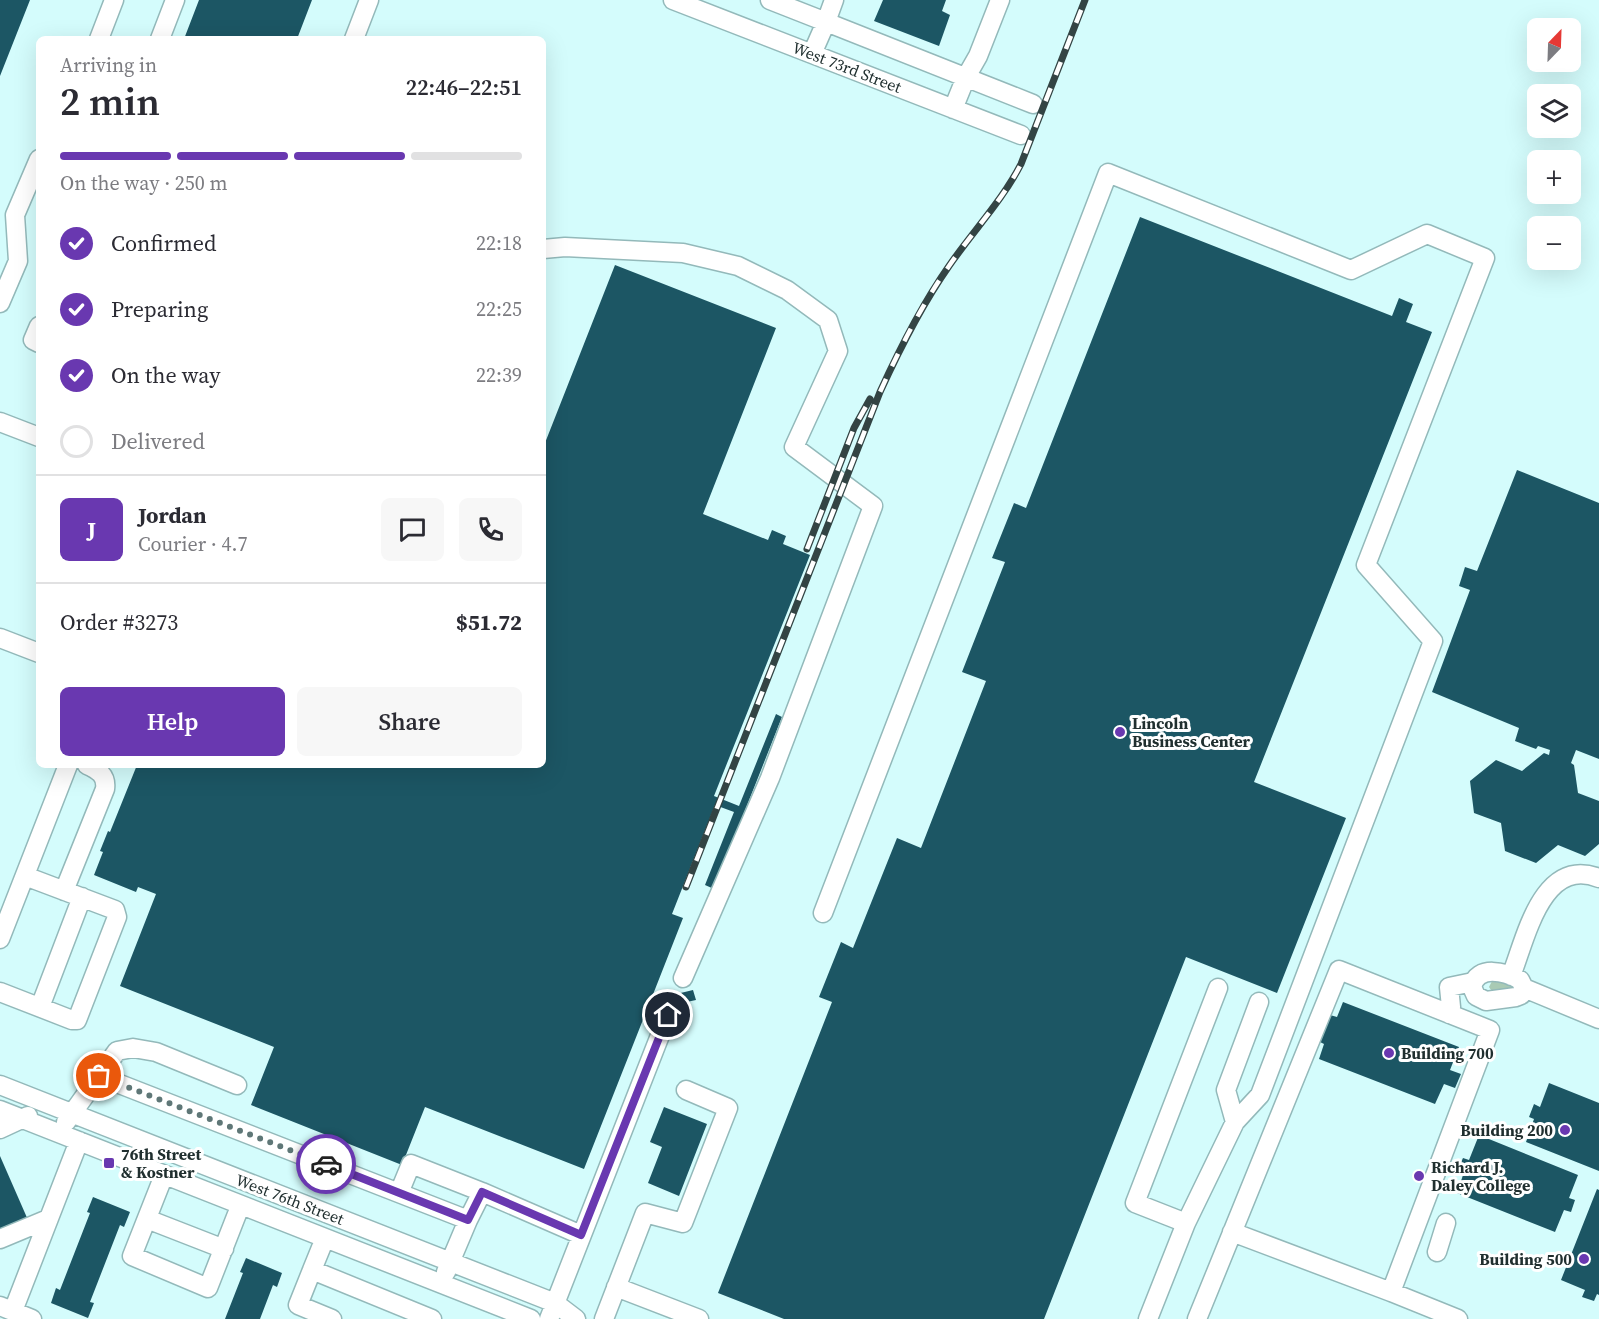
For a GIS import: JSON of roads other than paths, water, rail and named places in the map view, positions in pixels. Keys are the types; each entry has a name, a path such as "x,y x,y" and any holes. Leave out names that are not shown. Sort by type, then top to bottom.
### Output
{"street":[{"path":"100,36 114,0"},
{"path":"161,36 175,0"},
{"path":"355,36 369,0"},
{"name":"West 73rd Street","path":"673,0 1021,135"},
{"path":"770,0 1033,104"},
{"path":"812,54 834,0"},
{"path":"953,109 966,77 978,56 1000,0"},
{"path":"0,303 18,261 15,215 36,166"},
{"path":"823,913 1108,173 1351,270 1427,234 1485,258 1366,565 1433,641 1260,1095 1235,1122 1186,1223 1148,1319"},
{"path":"546,249 565,247 684,252 738,266 787,290 828,321 837,351 794,447 873,506 770,778 684,978"},
{"path":"0,422 36,436"},
{"path":"0,638 36,652"},
{"path":"0,939 67,768"},
{"path":"64,891 105,789 106,782 101,773 92,768"},
{"path":"1450,1010 1449,987 1477,991 1486,1001 1516,998 1521,995 1518,982 1533,918 1544,896 1563,878 1576,874 1599,878"},
{"path":"0,992 72,1020 79,1018 117,917 115,910 25,876"},
{"path":"40,1007 82,897"},
{"path":"1197,1319 1339,970 1450,1010 1490,1030 1391,1292"},
{"path":"1450,1010 1477,991 1481,974 1497,972 1599,1019"},
{"path":"1186,1223 1136,1203 1218,988"},
{"path":"1235,1122 1226,1089 1259,1002"},
{"path":"552,1311 668,1015"},
{"path":"57,1133 117,1051 133,1048 156,1052 237,1085"},
{"path":"0,1073 51,1106"},
{"path":"99,1076 468,1220"},
{"name":"West 76th Street","path":"0,1085 450,1262 552,1311 576,1319"},
{"path":"604,1319 645,1213 683,1223 728,1108 686,1090"},
{"path":"0,1129 51,1106"},
{"name":"West 76th Street","path":"0,1110 531,1319"},
{"path":"32,1319 6,1309 48,1219 79,1141"},
{"path":"399,1193 411,1164 581,1235"},
{"path":"164,1175 132,1256 208,1288 237,1214"},
{"path":"441,1283 482,1192"},
{"path":"0,1239 48,1219"},
{"path":"147,1219 224,1249"},
{"path":"1437,1252 1446,1223"},
{"path":"1232,1232 1458,1319"},
{"path":"325,1238 298,1305 332,1319"},
{"path":"312,1270 432,1319"},
{"path":"616,1287 699,1319"}],"railway":[{"path":"686,887 880,392 929,296 1005,191 1021,164 1085,0"},
{"path":"807,549 854,428 870,399"}],"place":[{"name":"Lincoln Business Center","path":"1120,732"},
{"name":"Building 700","path":"1389,1053"},
{"name":"Building 200","path":"1565,1130"},
{"name":"76th Street & Kostner","path":"109,1163"},
{"name":"Richard J. Daley College","path":"1419,1176"},
{"name":"Building 500","path":"1584,1259"}]}
